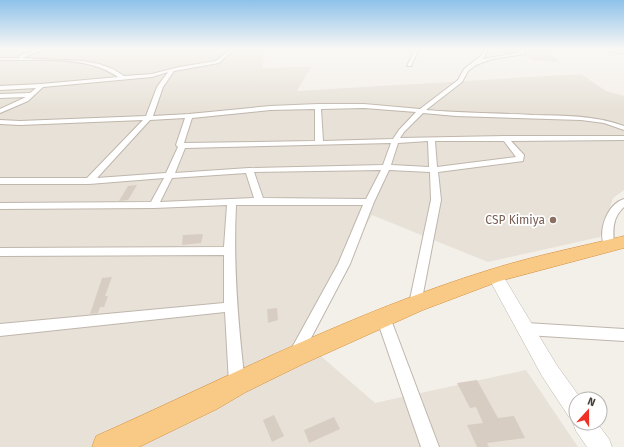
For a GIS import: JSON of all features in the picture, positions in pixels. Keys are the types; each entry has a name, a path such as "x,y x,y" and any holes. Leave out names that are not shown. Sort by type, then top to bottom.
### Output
{"highway":[{"path":"107,447 207,400 237,383 294,356 415,304 496,275 616,244"}],"street":[{"path":"112,70 122,78"},
{"path":"0,88 41,86 152,75 172,70"},
{"path":"89,181 149,118 160,87 172,70"},
{"path":"294,356 344,264 369,202 386,168 395,141 401,131 420,111 460,81 466,70"},
{"path":"0,111 26,100 41,86"},
{"path":"0,96 33,95"},
{"path":"318,106 319,143"},
{"path":"0,122 149,118 189,116 254,109 318,106 364,106 420,111 581,118 605,121 624,128"},
{"path":"154,205 182,146 180,145 189,116"},
{"path":"0,181 89,181 249,170 405,167 434,170 520,159 520,155 505,138"},
{"path":"182,146 319,143 351,144 431,139 624,138"},
{"path":"415,304 436,200 431,139"},
{"path":"249,170 259,201"},
{"path":"0,206 154,205 259,201 369,202"},
{"path":"232,202 228,251 230,307 237,383"},
{"path":"616,244 607,225 614,210 624,202"},
{"path":"0,252 228,251"},
{"path":"496,275 549,370 568,398"},
{"path":"0,330 230,307"},
{"path":"383,317 430,447"},
{"path":"526,329 624,335"},
{"path":"590,431 602,447"}],"shaded area":[{"path":"0,70 309,70 297,91 581,74 606,91 624,96 624,190 613,198 600,237 488,262 372,215 300,338 375,403 526,370 578,447 0,447"}],"building":[{"path":"137,185 128,200 119,201 128,186"},
{"path":"203,234 201,243 182,245 183,235"},
{"path":"112,277 105,296 108,296 104,307 100,307 98,313 90,314 102,278"},
{"path":"277,308 278,320 268,323 267,309"},
{"path":"477,380 498,418 514,416 525,438 487,443 489,447 477,447 467,425 483,423 476,407 470,408 457,383"},
{"path":"274,415 284,436 272,442 263,420"},
{"path":"334,417 340,429 309,443 304,430"}],"place":[{"name":"CSP Kimiya","path":"553,220"}]}
